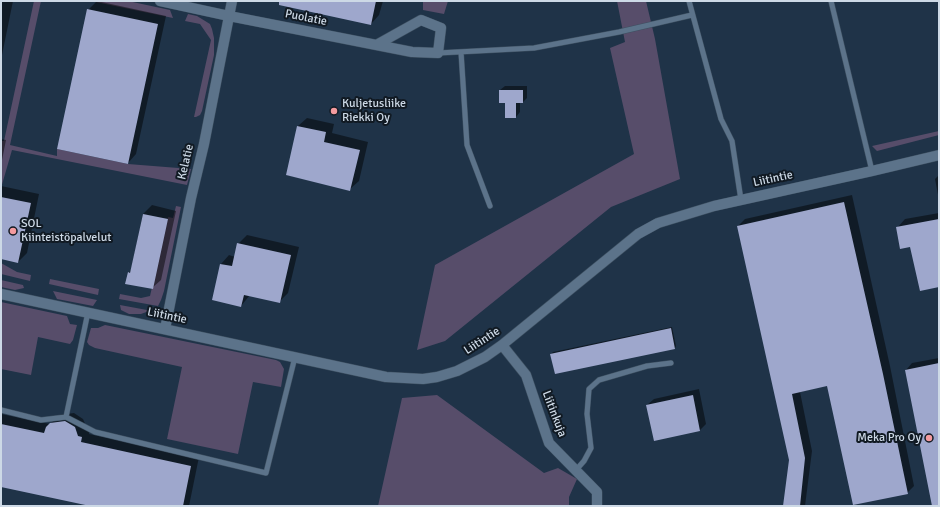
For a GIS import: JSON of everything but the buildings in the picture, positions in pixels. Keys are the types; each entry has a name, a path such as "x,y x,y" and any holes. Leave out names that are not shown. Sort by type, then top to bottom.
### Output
{"street":[{"name":"Puolatie","path":"160,1 412,52 438,53"},
{"name":"Kelatie","path":"164,329 191,198 204,144 232,1"},
{"path":"378,44 421,20 441,28 438,53"},
{"name":"Liitintie","path":"1,294 386,377 423,379 437,377 457,371 485,357 502,345 638,234 658,223 714,206 939,155"},
{"name":"Liitinkuja","path":"502,345 526,375 549,443 597,492 597,506"}],"lane":[{"path":"689,1 722,119 732,141 741,200"},
{"path":"831,1 872,171"},
{"path":"438,53 534,48 619,32 692,15"},
{"path":"461,52 467,145 490,206"},
{"path":"66,417 88,312"},
{"path":"1,410 41,420 66,417 95,432 266,473 295,357"},
{"path":"576,470 584,461 591,448 587,414 589,389 599,380 647,366 671,364"}],"shaded area":[{"path":"34,1 41,1 10,145 57,156 57,149 128,164 191,169 187,185 12,150 1,188 1,141 4,141"},
{"path":"91,1 128,1 170,10 173,18"},
{"path":"423,1 448,1 444,14 423,10"},
{"path":"617,1 646,1 655,39 680,179 611,207 445,341 417,350 435,265 634,154 610,48 625,42"},
{"path":"188,14 197,16 210,24 214,38 214,55 202,111 200,115 196,117 194,117 211,40 200,24 185,21"},
{"path":"939,131 939,135 877,151 872,146"},
{"path":"176,206 181,207 164,291 158,306 119,299 120,294 141,298 150,296 168,217 173,218"},
{"path":"1,263 17,272 31,275 30,281 1,274"},
{"path":"50,279 99,289 98,295 49,284"},
{"path":"1,280 23,285 24,288 15,290 1,287"},
{"path":"53,291 97,300 93,306 57,299"},
{"path":"1,302 67,316 70,324 77,325 73,340 70,344 38,337 31,375 1,369"},
{"path":"120,305 149,311 141,314 129,314 121,310"},
{"path":"105,325 276,360 280,362 284,369 281,387 253,382 238,454 167,439 182,367 95,348 89,345 87,342 91,328 98,328"},
{"path":"437,395 544,473 558,468 577,479 569,497 569,506 378,506 402,398"}],"place":[{"name":"Kuljetusliike Riekki Oy","path":"334,111"},
{"name":"SOL Kiinteistöpalvelut","path":"13,231"},
{"name":"Meka Pro Oy","path":"929,438"}]}
